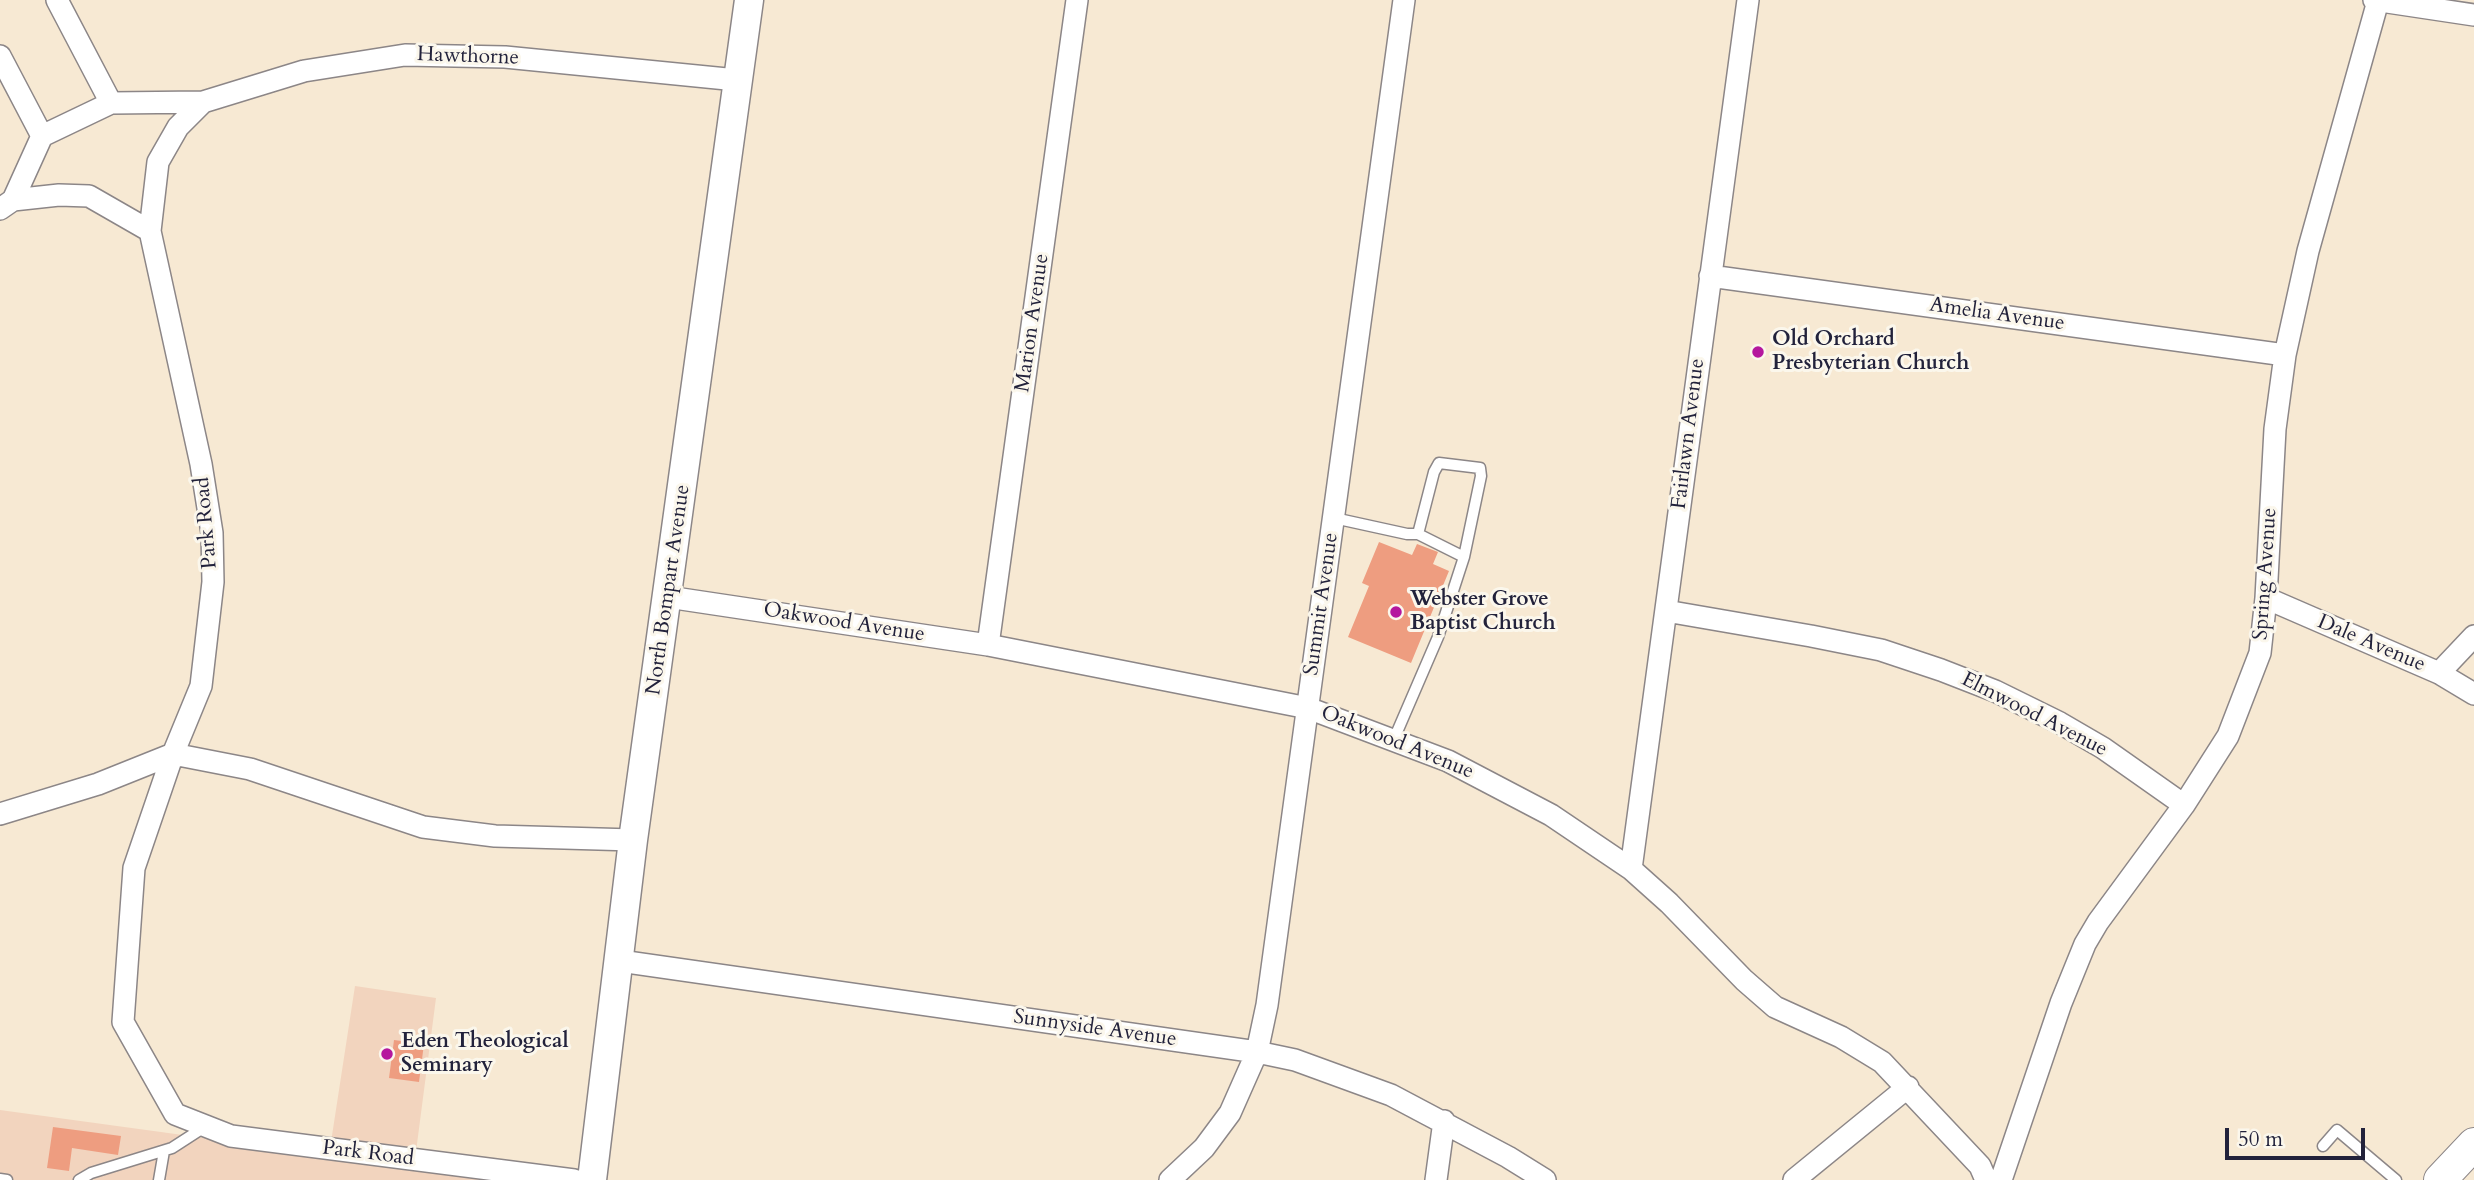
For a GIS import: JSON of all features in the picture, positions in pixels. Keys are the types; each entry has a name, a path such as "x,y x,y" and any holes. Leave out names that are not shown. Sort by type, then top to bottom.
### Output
{"main road":[{"path":"2440,1180 2470,1155"}],"street":[{"path":"57,0 111,103"},
{"name":"North Bompart Avenue","path":"592,1180 633,841 749,0"},
{"name":"Marion Avenue","path":"988,645 1077,0"},
{"name":"Summit Avenue","path":"1170,1180 1204,1149 1230,1113 1258,1052 1267,1005 1404,0"},
{"name":"Fairlawn Avenue","path":"1631,869 1748,0"},
{"path":"2376,0 2474,15"},
{"name":"Spring Avenue","path":"2001,1180 2069,981 2085,944 2098,922 2184,805 2228,736 2260,653 2276,429 2285,355 2308,251 2376,0"},
{"name":"Hawthorne","path":"203,102 303,71 405,55 505,57 737,80"},
{"path":"0,56 42,136"},
{"path":"6,205 42,136 111,103 203,102"},
{"name":"Park Road","path":"203,102 178,127 158,162 150,231 201,464 212,533 213,582 201,685 173,754 134,868 124,1022 175,1114 231,1136 574,1180"},
{"path":"6,205 59,195 89,196 150,231"},
{"name":"Amelia Avenue","path":"1710,276 2285,355"},
{"name":"Oakwood Avenue","path":"668,597 988,645 1308,708 1448,761 1551,815 1631,869 1670,903 1744,980 1775,1007 1861,1048 1882,1062 1980,1166 1986,1180"},
{"name":"Dale Avenue","path":"2266,598 2439,673 2474,694"},
{"name":"Elmwood Avenue","path":"1666,611 1857,645 1941,670 1994,691 2060,723 2103,748 2184,805"},
{"path":"2439,673 2474,636"},
{"path":"0,814 98,784 173,754 250,769 423,827 495,836 633,841"},
{"name":"Sunnyside Avenue","path":"620,961 1258,1052 1295,1060 1391,1095 1444,1121 1545,1180"},
{"path":"1794,1180 1908,1087"},
{"path":"1436,1180 1444,1121"}],"lane":[{"path":"1394,739 1437,637 1464,557 1481,476 1480,468 1438,463 1418,534"},
{"path":"1334,519 1418,534 1464,557"},
{"path":"79,1180 91,1173 164,1151 206,1126"},
{"path":"2323,1146 2337,1129 2396,1180"},
{"path":"159,1180 164,1151"},
{"path":"0,1180 7,1180"}],"shaded area":[{"name":"Eden Theological Seminary","path":"355,986 436,998 414,1167 505,1180 0,1180 0,1110 329,1155"}],"building":[{"name":"Webster Grove Baptist Church","path":"1379,542 1412,555 1417,544 1438,552 1433,564 1449,571 1411,663 1348,637 1369,586 1362,583"},
{"path":"394,1040 424,1044 419,1082 389,1078"},
{"path":"53,1127 121,1136 118,1155 72,1148 69,1171 47,1168"}],"place":[{"name":"Old Orchard Presbyterian Church","path":"1758,352"},
{"name":"Webster Grove Baptist Church","path":"1396,612"},
{"name":"Eden Theological Seminary","path":"387,1054"}]}
